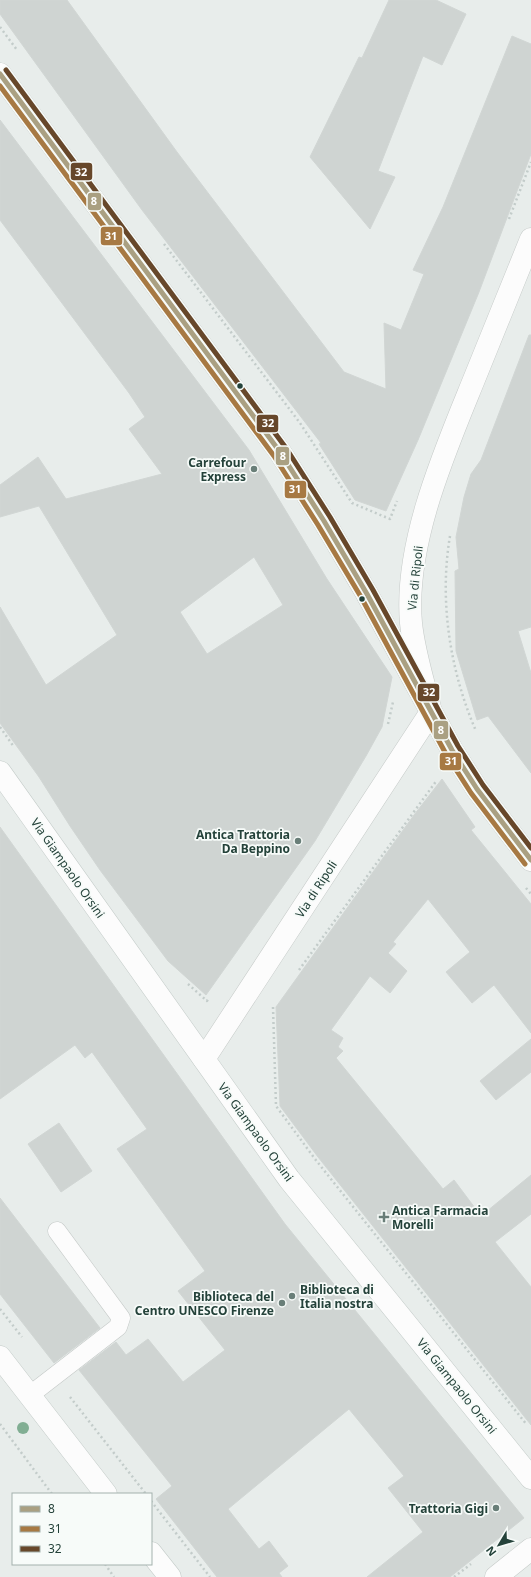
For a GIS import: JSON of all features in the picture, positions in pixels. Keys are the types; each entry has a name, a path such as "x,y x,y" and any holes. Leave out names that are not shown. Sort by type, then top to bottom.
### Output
{"street":[{"path":"0,74 280,452 351,567 465,770 531,860"},
{"name":"Via di Ripoli","path":"204,1059 432,712 414,644 411,623 412,582 419,540 425,513 445,449 531,239"},
{"name":"Via Giampaolo Orsini","path":"0,772 290,1179 531,1478"},
{"path":"0,1356 105,1493"},
{"path":"496,1577 531,1549"},
{"path":"152,1554 170,1577"}],"lane":[{"path":"30,1395 118,1327 121,1318 57,1230"}],"path":[{"path":"0,27 19,53"},
{"path":"159,238 300,423 352,503 390,519"},
{"path":"451,532 446,594 450,650 477,733"},
{"path":"296,973 441,774"},
{"path":"273,1004 276,1106 315,1159 531,1430"},
{"path":"0,1309 24,1340"},
{"path":"54,1376 145,1493"},
{"path":"0,1424 51,1493"},
{"path":"152,1501 210,1577"},
{"path":"106,1565 114,1577"}],"building":[{"path":"0,0 67,0 177,152 344,372 386,389 384,323 401,330 424,274 413,270 443,207 512,36 531,44 531,154 479,292 418,440 386,511 355,500 319,444 321,443 142,210 0,14"},
{"path":"389,0 436,0 466,14 442,65 423,56 378,171 395,177 370,229 310,157 359,57 362,58"},
{"path":"0,120 249,450 327,579 392,677 382,727 366,756 315,841 206,995 168,961 100,870 39,777 0,723 0,607 46,685 117,635 39,506 0,517 0,485 38,457 66,499 162,474 129,429 145,417 129,393 0,220","holes":["254,557 283,605 207,654 180,612"]},
{"path":"529,335 531,335 531,627 518,631 531,673 531,773 488,716 477,720 456,651 455,571 459,569 456,537 464,497 471,474 481,460"},
{"path":"442,779 475,827 471,830 531,904 531,1033 494,985 472,1003 446,972 470,952 428,899 393,942 396,944 388,953 407,971 390,993 370,976 331,1030 343,1038 338,1047 343,1051 336,1058 443,1189 454,1180 481,1216 531,1175 531,1214 495,1242 531,1287 531,1425 318,1157 280,1106 276,1007 414,815"},
{"path":"0,827 285,1224 524,1518 450,1577 367,1577 423,1532 388,1488 404,1476 349,1409 228,1509 259,1549 269,1541 288,1566 279,1573 282,1577 217,1577 156,1499 172,1486 79,1370 116,1342 126,1355 148,1339 183,1382 225,1350 178,1291 205,1271 117,1149 147,1129 92,1052 85,1058 75,1045 0,1099"},
{"path":"531,1039 531,1072 496,1100 480,1081"},
{"path":"59,1123 92,1171 61,1192 28,1144"},
{"path":"0,1198 100,1328 54,1363 0,1294"}],"transit line":[{"name":"32","path":"6,70 286,448 330,517 373,590 458,746 483,785 531,848"},
{"name":"8","path":"0,74 280,452 324,521 367,594 452,750 477,789 531,860"},
{"name":"31","path":"0,86 274,456 318,525 361,597 446,754 471,793 525,864"}],"place":[{"name":"Carrefour Express","path":"254,469"},
{"name":"Antica Trattoria Da Beppino","path":"298,841"},
{"name":"Antica Farmacia Morelli","path":"384,1217"},
{"name":"Biblioteca di Italia nostra","path":"292,1296"},
{"name":"Biblioteca del Centro UNESCO Firenze","path":"282,1303"},
{"name":"Trattoria Gigi","path":"496,1508"}]}
